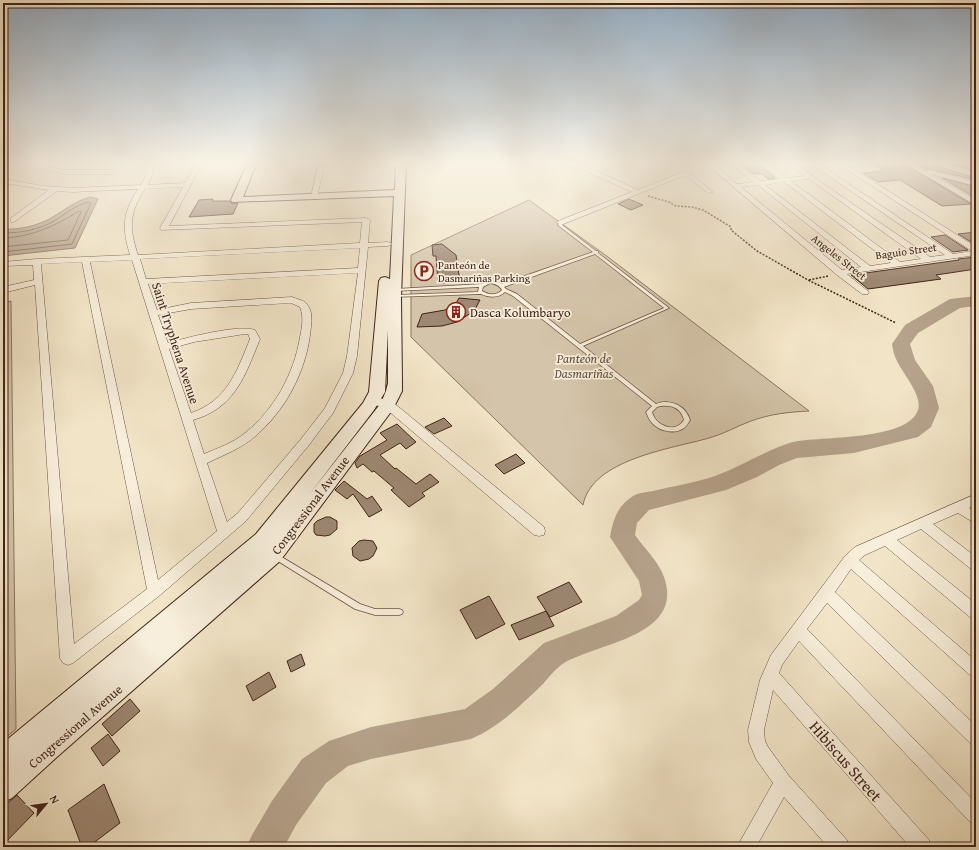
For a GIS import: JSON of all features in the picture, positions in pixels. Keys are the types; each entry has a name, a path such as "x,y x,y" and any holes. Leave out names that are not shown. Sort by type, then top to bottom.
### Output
{"main road":[{"name":"Congressional Avenue","path":"3,759 263,540 381,402 394,391 392,293 388,244 395,202"},
{"name":"Congressional Avenue","path":"392,293 396,202"},
{"name":"Congressional Avenue","path":"3,789 273,555 381,402"}],"street":[{"path":"14,220 38,202"},
{"name":"Saint Tryphena Avenue","path":"134,202 128,220 128,235 224,532"},
{"path":"37,261 68,658 154,592 242,517 305,442 329,410 348,373 352,356 366,220 164,228 178,202"},
{"path":"561,223 614,202"},
{"name":"Angeles Street","path":"754,202 865,292"},
{"path":"783,202 867,268"},
{"path":"814,202 898,264"},
{"path":"843,202 927,260"},
{"path":"869,202 951,256"},
{"path":"900,202 976,252"},
{"path":"832,215 907,206"},
{"path":"3,264 37,261 388,244"},
{"name":"Baguio Street","path":"840,273 976,252"},
{"path":"85,259 154,592"},
{"path":"143,282 362,270"},
{"path":"3,290 38,282"},
{"path":"153,313 191,306 292,300 303,304 306,309 306,331 302,350 294,376 280,400 264,422 250,436 231,448 201,461"},
{"path":"164,347 193,340 245,331 251,331 254,334 255,339 239,377 221,401 210,410 187,418"},
{"path":"381,402 540,531"},
{"path":"840,847 783,782 762,753 757,742 756,730 770,675 776,660 850,560 860,550 976,499"},
{"path":"959,507 976,519"},
{"path":"922,523 976,565"},
{"path":"886,539 976,613"},
{"path":"850,560 976,671"},
{"path":"826,593 976,737"},
{"path":"798,630 976,816"},
{"name":"Hibiscus Street","path":"770,675 922,847"},
{"path":"746,847 783,782"}],"lane":[{"path":"561,223 560,225 597,252 667,308 578,346"},
{"path":"392,293 426,295 481,293 492,296 500,294 503,288 597,252"},
{"path":"392,293 425,288 483,285 493,282 515,295 655,406 666,404 678,408 686,415 685,424 677,429 671,430 660,427 651,420 649,416 649,412 655,406"},
{"path":"481,293 480,288 483,285"},
{"path":"425,288 426,295"},
{"path":"273,555 358,607 375,612 399,612"}],"path":[{"path":"669,202 676,206 692,207 703,210 731,227 731,230 757,251 808,280 896,323"},
{"path":"808,280 840,273"}],"green space":[{"name":"Panteón de Dasmariñas","path":"525,202 531,202 608,257 809,411 772,415 746,423 715,436 635,458 617,466 601,477 589,489 583,505 411,337 411,255"},
{"path":"11,301 16,729 3,740 3,303"}],"water":[{"path":"97,202 75,248 3,256 3,229 22,228 40,223 75,203"}],"building":[{"path":"198,202 238,203 233,214 189,217"},
{"path":"623,202 635,202 643,205 631,210 618,204"},
{"path":"935,202 967,202 971,204 942,206"},
{"path":"976,232 976,245 958,234"},
{"path":"945,235 968,250 953,252 931,237"},
{"path":"442,244 456,255 460,282 438,283 436,256 433,256 432,245"},
{"path":"976,257 976,269 936,275 941,279 868,289 851,275 959,260 958,259"},
{"name":"Dasca Kolumbaryo","path":"459,298 480,300 474,311 457,322 442,326 417,327 422,314 445,310 455,305"},
{"path":"444,418 452,426 434,434 425,427"},
{"path":"397,424 416,442 406,449 400,443 380,455 395,469 396,468 416,484 430,474 439,482 422,493 425,496 409,507 391,490 394,488 374,471 372,472 363,464 357,468 355,463 360,456 387,440 380,433"},
{"path":"516,454 525,463 504,474 495,465"},
{"path":"344,481 367,499 372,496 382,510 369,517 353,494 347,499 335,490"},
{"path":"326,517 330,517 337,521 337,529 330,535 316,535 314,532 314,524"},
{"path":"359,541 373,541 377,548 373,556 369,559 360,561 353,556 352,548"},
{"path":"569,582 582,602 550,617 537,597"},
{"path":"489,596 505,624 476,639 460,610"},
{"path":"546,611 554,626 519,640 511,625"},
{"path":"301,654 305,665 291,672 287,661"},
{"path":"269,672 276,687 253,701 246,686"},
{"path":"130,699 140,711 112,736 102,724"},
{"path":"108,734 120,751 103,766 91,748"},
{"path":"104,784 120,823 88,847 82,847 68,810"},
{"path":"17,795 34,813 3,845 3,807"}],"waterway":[{"path":"264,847 284,813 314,771 340,752 371,743 471,723 504,700 554,653 625,626 649,609 655,595 651,577 622,537 625,519 641,503 718,484 749,471 771,459 795,450 854,445 910,432 924,422 929,408 923,386 906,361 901,344 911,329 956,303 976,301"}],"place":[{"name":"Panteón de Dasmariñas Parking","path":"424,271"},
{"name":"Dasca Kolumbaryo","path":"456,312"}]}
